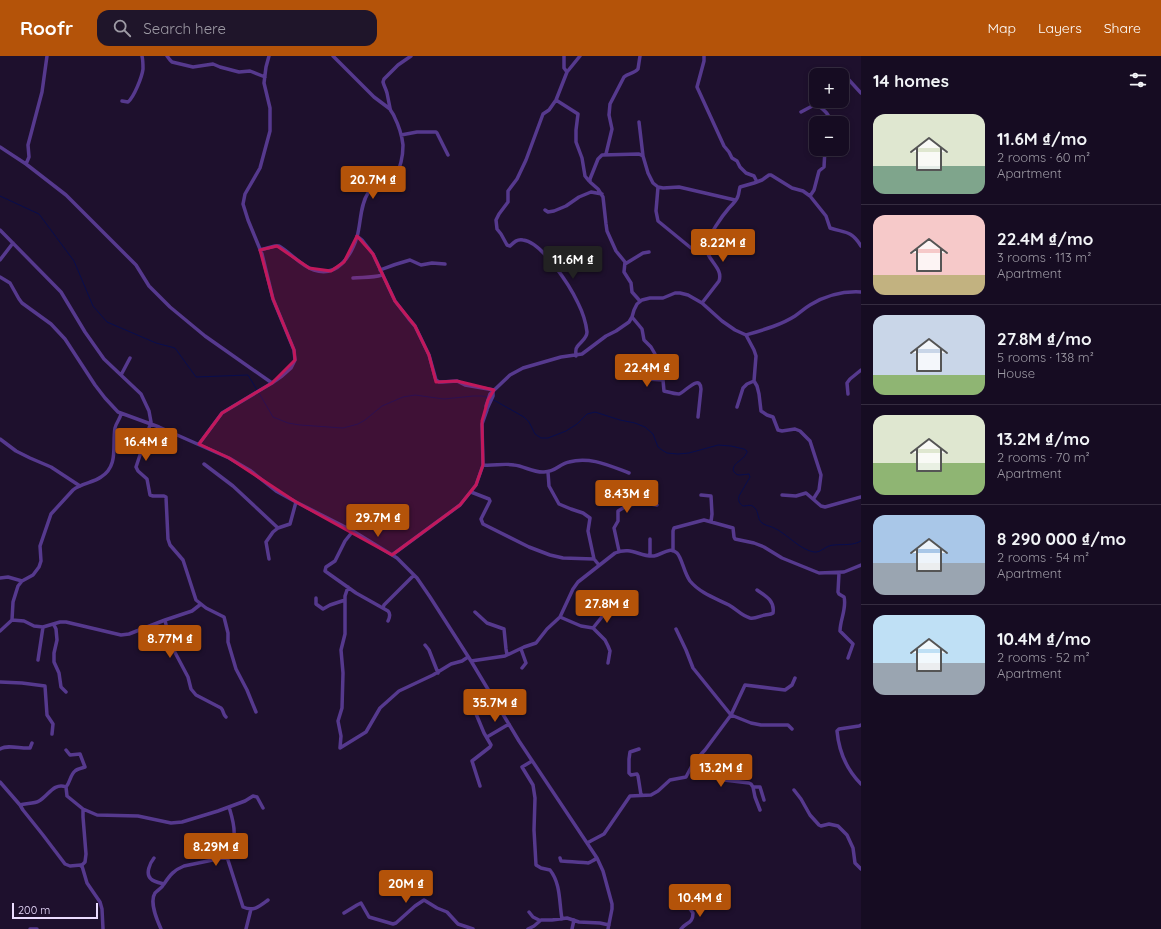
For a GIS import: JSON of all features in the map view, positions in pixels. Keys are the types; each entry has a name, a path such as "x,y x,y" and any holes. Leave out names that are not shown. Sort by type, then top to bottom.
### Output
{"street":[{"path":"26,164 29,157 28,147 42,92 47,56"},
{"path":"122,101 128,102 132,98 142,72 142,56"},
{"path":"167,56 172,62 194,67 214,64 239,72 250,71 265,77"},
{"path":"199,444 221,413 267,387 291,368 295,360 294,350 272,299 260,250 248,220 243,202 247,190 260,168 270,131 270,108 265,89 266,67 269,56"},
{"path":"260,250 277,246 309,268 321,271 331,271 339,267 351,251 357,236 361,213 368,192 376,184 394,176 398,171 403,144 394,114 390,109 374,97 333,56"},
{"path":"390,109 383,80 398,65 411,56"},
{"path":"564,56 564,68 568,72"},
{"path":"576,356 577,347 586,337 587,332 581,310 568,286 536,245 525,240 516,240 510,246 507,246 497,229 496,223 497,217 508,202 508,191 517,179 526,160 544,112 549,110 556,100 568,72 580,56"},
{"path":"606,154 612,129 609,115 610,104 624,77 638,69 640,56"},
{"path":"704,56 697,87 724,146 730,152 732,158 737,161 740,167 746,173 754,176 757,182"},
{"path":"849,80 861,93"},
{"path":"556,100 578,114 576,142 582,156 585,176 590,181 590,184 598,189 604,197 607,231 616,251 624,260 624,272 631,283 632,292 640,301"},
{"path":"801,112 816,104 826,112 828,116"},
{"path":"639,122 643,156 648,173 658,187 679,187 735,200"},
{"path":"401,135 417,132 437,132 448,155"},
{"path":"0,147 26,164 60,190 136,265 149,286 170,307 205,336 272,383"},
{"path":"590,181 598,159 602,155 638,153 643,156"},
{"path":"810,196 814,190 819,170 824,168 825,156"},
{"path":"702,303 720,278 719,272 708,256 706,249 711,235 724,214 738,196 740,187 757,182 769,175 810,196 826,216 830,228 847,232 856,239 861,246"},
{"path":"658,187 656,211 657,220 659,223 691,248 696,250 706,249"},
{"path":"545,210 548,212 554,211 591,192 602,194"},
{"path":"0,230 61,292 98,352 141,394 151,417 136,467 147,479 150,495 166,497 168,541 183,560 196,600 206,608 224,617 228,633 228,642 236,669 256,712"},
{"path":"357,236 373,254 395,301 415,326 429,355 436,380 439,382 457,381 465,385 494,391"},
{"path":"0,260 13,243"},
{"path":"625,264 643,253 649,252"},
{"path":"380,270 396,263 402,263 410,260 422,265 432,263 445,264"},
{"path":"353,278 373,278 382,275"},
{"path":"0,277 10,283 22,303 51,324 66,339 102,394 121,414 150,424 229,458 251,471 273,488 296,502 353,531 392,555 402,562 414,575 430,597 469,659 518,741 597,858 603,871 612,904 609,927 600,923 579,922 567,918 539,920 533,917 529,912"},
{"path":"746,335 782,323 809,305 829,297 841,293 861,292"},
{"path":"392,555 460,505 476,485 483,465 482,424 486,406 494,391 510,375 523,368 556,358 582,354 606,336 629,322 640,301 650,298 663,298 675,293 688,295 702,303 722,321 746,335 756,356 754,381 759,394 761,411 766,415 773,417 778,430 782,431 795,429 800,431 810,441 821,471 819,490 814,498"},
{"path":"632,317 642,328 644,340 655,354 654,357 648,360 645,365 647,379 663,380 664,392 678,394 682,393 686,388 695,383 699,384 701,386 698,417"},
{"path":"120,375 130,358"},
{"path":"848,394 847,383 861,370"},
{"path":"737,407 743,388 747,384 754,381"},
{"path":"0,631 12,620 13,600 22,581 33,576 39,567 41,562 40,546 51,514 73,490 96,481 104,476 111,466 114,455 116,424 121,414"},
{"path":"0,439 16,451 51,467 80,486"},
{"path":"483,465 514,465 539,472 548,472 555,470 570,461 591,460 629,473"},
{"path":"204,464 233,486 278,528"},
{"path":"548,472 549,486 559,504 583,513 590,518 588,531 594,559 599,565"},
{"path":"471,492 489,499 490,501 481,520 483,524 529,547 550,555 563,558 594,559"},
{"path":"644,503 651,492"},
{"path":"782,495 796,496 806,493 814,498 821,506 825,507 861,497"},
{"path":"701,494 711,496 711,522"},
{"path":"269,559 266,542 278,528 290,524 296,502"},
{"path":"619,551 614,528 618,521 618,511 628,505 644,503 657,505"},
{"path":"672,550 673,531 675,527 704,520 733,528 735,539 764,547 782,558 817,572 846,572 861,565"},
{"path":"353,531 345,541 335,561 324,570 356,593 390,613 388,621"},
{"path":"650,539 650,555"},
{"path":"348,587 345,600 345,634 341,650 343,673 342,708 338,721 341,736 340,748 366,732 380,708 399,691 438,673 450,664 469,659 501,658 536,644 547,629 560,617 574,586 582,578 619,551 631,550 655,556 672,550 678,554 684,572 693,584 744,616 756,618 773,613 774,610 770,599 757,590"},
{"path":"839,573 838,592 844,597 845,600 841,622 841,633 853,644 848,658"},
{"path":"383,608 384,605 414,575"},
{"path":"0,578 8,577 22,581"},
{"path":"316,598 316,604 324,609 330,605 345,600"},
{"path":"12,620 24,621 34,626 42,627 54,625 60,622 66,622 121,635 129,634 192,611 201,604"},
{"path":"593,628 609,608"},
{"path":"475,612 487,623 504,629 508,655"},
{"path":"560,617 581,626 593,628 605,640 608,646 610,651 608,664"},
{"path":"166,620 170,643 188,677 191,689 196,695 221,708 226,718"},
{"path":"54,625 57,640 54,653 54,662 59,675 61,687 66,692"},
{"path":"38,660 42,627"},
{"path":"676,629 693,668 731,715 751,723 761,725 788,725 792,729"},
{"path":"425,644 438,673"},
{"path":"521,649 526,663 522,668"},
{"path":"587,843 604,834 629,797 632,795 648,795 654,793 670,780 686,777 696,759 705,750 731,715 745,685 785,690 792,685 795,678"},
{"path":"0,682 45,686 47,715 53,724 52,734"},
{"path":"470,697 484,733 491,746 472,761 480,786"},
{"path":"487,737 509,724"},
{"path":"861,725 857,727 839,729 837,731 840,751 847,767 861,784"},
{"path":"0,749 5,747 23,749 30,748 32,743"},
{"path":"639,749 630,752 629,773 631,775 637,774 641,795"},
{"path":"66,750 70,755 80,754 85,767 73,772 66,787 67,796 83,809 102,816 144,817 171,824 186,821 229,807 255,796 263,808"},
{"path":"696,759 704,763 719,765 724,780 751,784 760,810"},
{"path":"532,761 522,767 533,785 535,798 534,830 536,865 550,870 556,880 560,894 562,919"},
{"path":"0,782 20,804 65,864 70,866 81,866"},
{"path":"20,804 38,802 57,787 66,787"},
{"path":"753,787 760,787 764,800"},
{"path":"794,790 810,815 819,824 822,826 829,824 838,826 847,835 853,848 855,863 861,870"},
{"path":"229,807 235,833 234,836 224,841 227,857 242,905 245,908 250,909 258,907 268,900"},
{"path":"81,866 85,862 86,854 82,817 83,809"},
{"path":"161,929 153,899 155,894 169,876 178,868 227,857"},
{"path":"154,858 149,865 150,877 153,880 164,884"},
{"path":"560,858 561,861 564,862 575,861 587,863 597,858"},
{"path":"81,866 88,883 100,902 102,909 103,929"},
{"path":"344,913 361,903 369,917 393,924 424,900 447,912 458,924 473,929"},
{"path":"246,929 250,909"},
{"path":"681,929 690,922 692,918 693,913 690,909"},
{"path":"528,929 534,926 539,920"},
{"path":"572,929 574,920"},
{"path":"30,929 37,929"}],"highlighted area":[{"path":"357,236 373,254 395,301 415,326 429,355 436,382 457,381 494,390 488,400 482,421 483,465 476,485 460,505 392,555 296,502 229,458 199,444 222,413 272,383 295,360 294,350 273,299 260,250 277,246 309,268 331,271 344,262"}],"waterway":[{"path":"0,196 39,214 74,261 93,306 107,322 156,343 175,348 196,377 248,375 257,390"},
{"path":"259,393 273,417 288,423 300,425 343,428 358,424 382,406 403,397 415,395 444,399 473,396 487,397"},
{"path":"492,399 524,417 529,422 535,434 541,438 548,438 566,431 577,424 587,414 595,412 645,427 653,434 658,447 667,453 689,453 718,445 744,449 747,453 733,469 737,475 749,474 750,477 739,496 739,501 743,506 753,506 762,523 779,530 798,545 814,552 831,545 851,544 861,541"}]}
